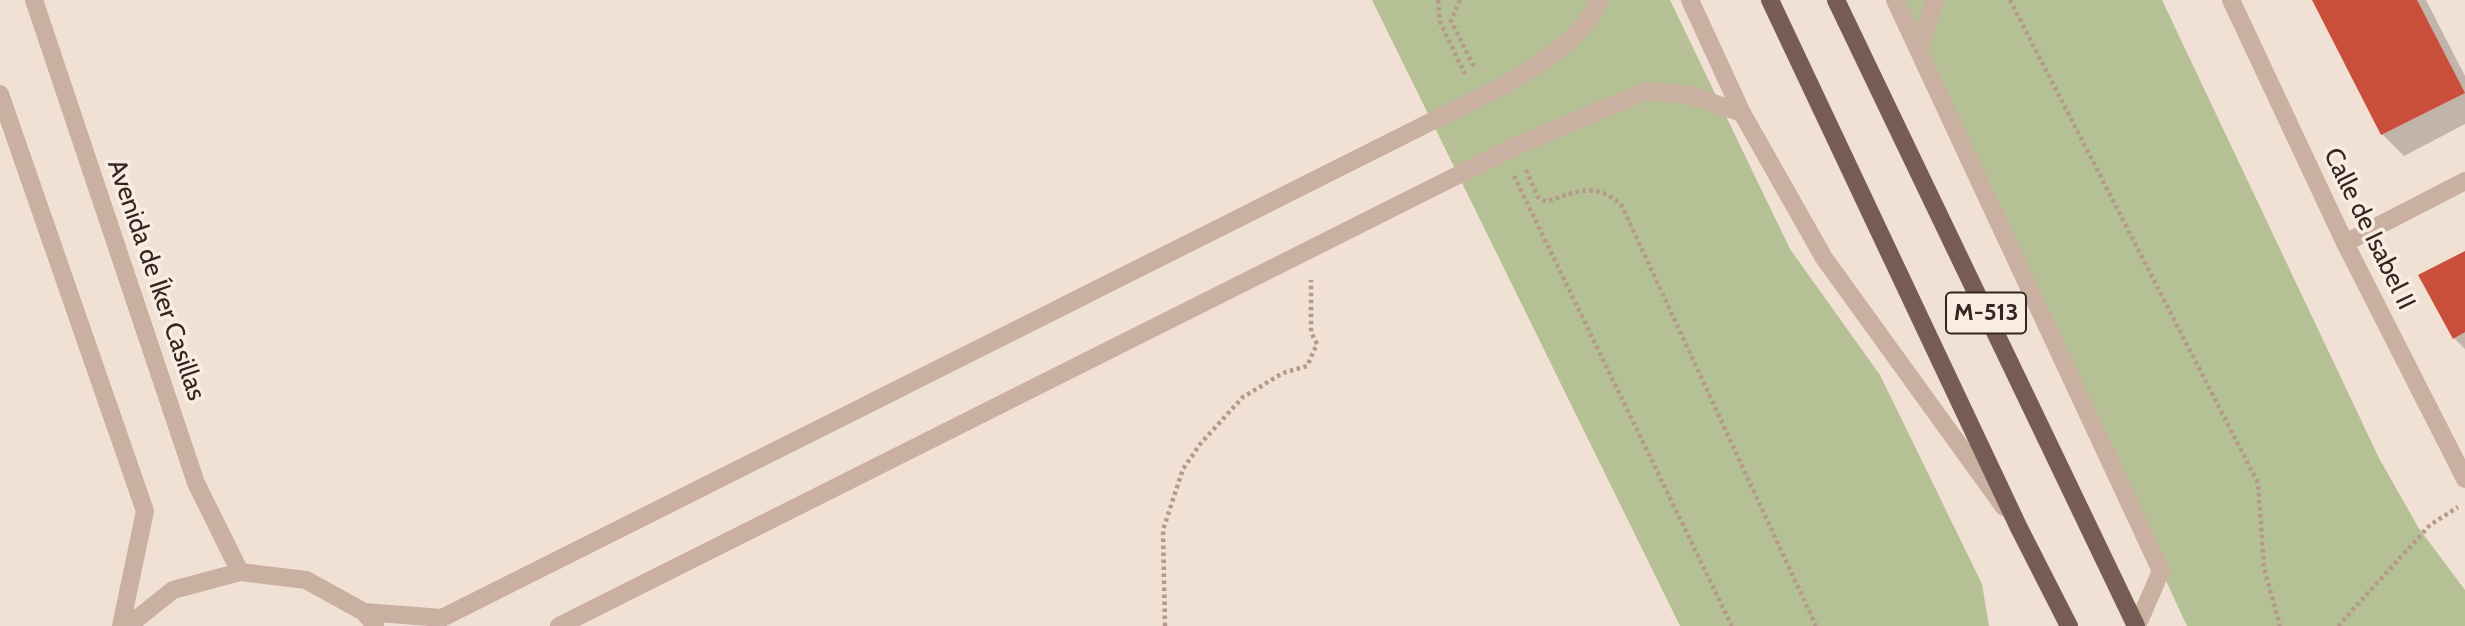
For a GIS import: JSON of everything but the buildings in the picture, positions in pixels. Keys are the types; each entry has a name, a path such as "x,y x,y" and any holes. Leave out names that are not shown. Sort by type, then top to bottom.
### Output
{"main road":[{"name":"M-513","path":"1770,0 2019,528 2069,626"},
{"name":"M-513","path":"1836,0 2136,626"}],"street":[{"name":"Avenida de Íker Casillas","path":"34,0 197,483 240,572"},
{"path":"364,612 442,618 1482,96 1561,50 1595,9 1599,0"},
{"path":"1690,0 1742,113 1824,258 2019,528"},
{"path":"1895,0 2161,571 2136,626"},
{"path":"1919,50 1935,0"},
{"name":"Calle de Isabel II","path":"2231,0 2346,243 2465,479"},
{"path":"559,626 1509,150 1646,91 1690,95 1742,113"},
{"path":"0,94 145,511 121,626"},
{"path":"2346,243 2465,181"},
{"path":"128,626 173,590 240,572 306,580 364,612 375,626"}],"path":[{"path":"1438,0 1440,22 1482,96"},
{"path":"1460,0 1451,20 1482,96"},
{"path":"2010,0 2258,483 2264,568 2280,626"},
{"path":"1509,150 1732,626"},
{"path":"1509,150 1538,197 1546,202 1588,191 1604,191 1622,206 1816,626"},
{"path":"1165,626 1164,530 1183,469 1243,397 1283,373 1307,366 1317,344 1311,332 1313,310"},
{"path":"2338,626 2430,525 2465,503"}],"green space":[{"path":"1372,0 1670,0 1790,249 1880,375 1982,584 1989,626 1680,626"},
{"path":"1895,0 2162,0 2379,458 2418,527 2465,590 2465,626 2187,626"}]}
